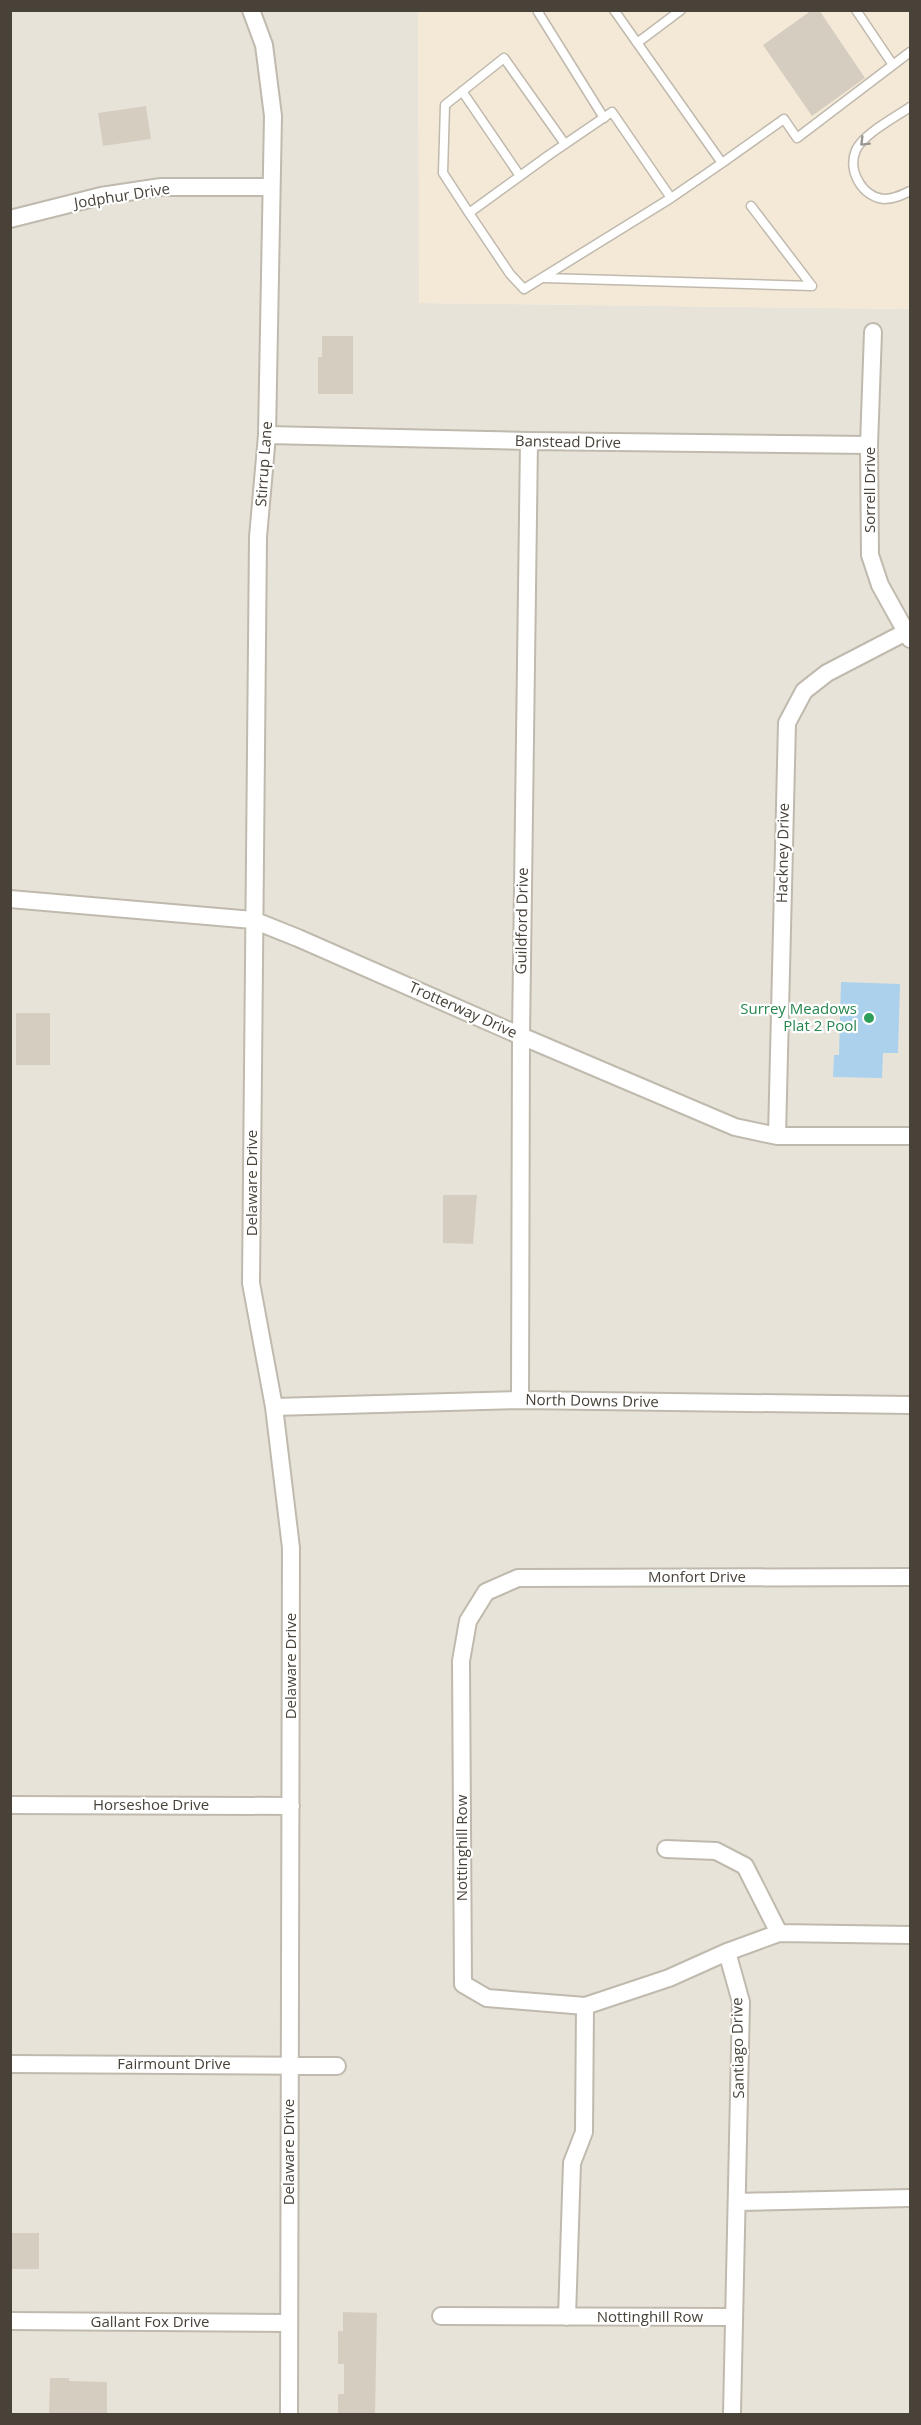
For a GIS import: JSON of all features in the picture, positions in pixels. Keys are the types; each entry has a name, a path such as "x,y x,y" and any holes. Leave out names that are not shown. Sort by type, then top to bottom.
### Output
{"street":[{"name":"Stirrup Lane","path":"251,10 264,45 273,116 267,435 258,537 253,920"},
{"name":"Jodphur Drive","path":"10,219 100,196 161,187 271,187"},
{"name":"Sorrell Drive","path":"873,332 869,445 870,555 880,585 908,636"},
{"name":"Banstead Drive","path":"267,435 869,445"},
{"name":"Guildford Drive","path":"520,1400 521,1036 529,441"},
{"name":"Hackney Drive","path":"777,1136 787,723 804,691 826,673 908,636"},
{"name":"Trotterway Drive","path":"10,899 253,920 735,1127 777,1136 910,1137"},
{"name":"Delaware Drive","path":"253,920 251,1283 274,1407 291,1548 288,2065 289,2415"},
{"name":"North Downs Drive","path":"274,1407 520,1400 910,1405"},
{"name":"Monfort Drive","path":"486,1592 518,1578 910,1577"},
{"name":"Nottinghill Row","path":"486,1592 468,1621 461,1661 463,1984 487,1998 585,2006 669,1978 727,1952"},
{"name":"Horseshoe Drive","path":"10,1805 291,1806"},
{"path":"666,1849 716,1851 745,1866 779,1933"},
{"path":"727,1952 779,1933 910,1935"},
{"name":"Santiago Drive","path":"727,1952 741,2002 732,2415"},
{"path":"567,2317 572,2163 584,2132 585,2006"},
{"name":"Fairmount Drive","path":"10,2064 337,2066"},
{"path":"737,2202 910,2198"},
{"name":"Nottinghill Row","path":"441,2316 734,2317"},
{"name":"Gallant Fox Drive","path":"10,2321 289,2323"}],"lane":[{"path":"540,10 538,12 604,118"},
{"path":"614,10 722,163"},
{"path":"637,43 681,10"},
{"path":"856,10 894,65"},
{"path":"565,144 504,58 445,105 443,173 510,274 524,289 671,198 784,119 797,138 910,52"},
{"path":"462,91 520,176"},
{"path":"910,107 864,140 855,150 853,167 859,183 868,194 883,199 899,197 910,191"},
{"path":"469,213 612,112 671,198"},
{"path":"544,278 812,286 751,206"}],"shaded area":[{"path":"11,11 418,11 420,303 910,309 910,2414 11,2414"},
{"path":"418,11 910,11 910,309 419,303"}],"water":[{"name":"Surrey Meadows Plat 2 Pool","path":"841,982 900,984 898,1053 883,1053 882,1078 833,1077 834,1055 839,1055"}],"building":[{"path":"812,10 819,10 865,78 812,116 763,45"},
{"path":"146,106 151,139 103,146 98,113"},
{"path":"322,336 353,336 353,394 318,394 318,357 322,357"},
{"path":"16,1013 50,1013 50,1065 16,1065"},
{"path":"443,1195 477,1195 473,1244 443,1243"},
{"path":"10,2233 39,2233 39,2269 10,2269"},
{"path":"343,2312 377,2313 375,2415 338,2415 338,2394 344,2394 344,2364 338,2364 338,2331 343,2331"},
{"path":"50,2378 107,2382 107,2415 49,2415"}],"place":[{"name":"Surrey Meadows Plat 2 Pool","path":"869,1018"}]}
